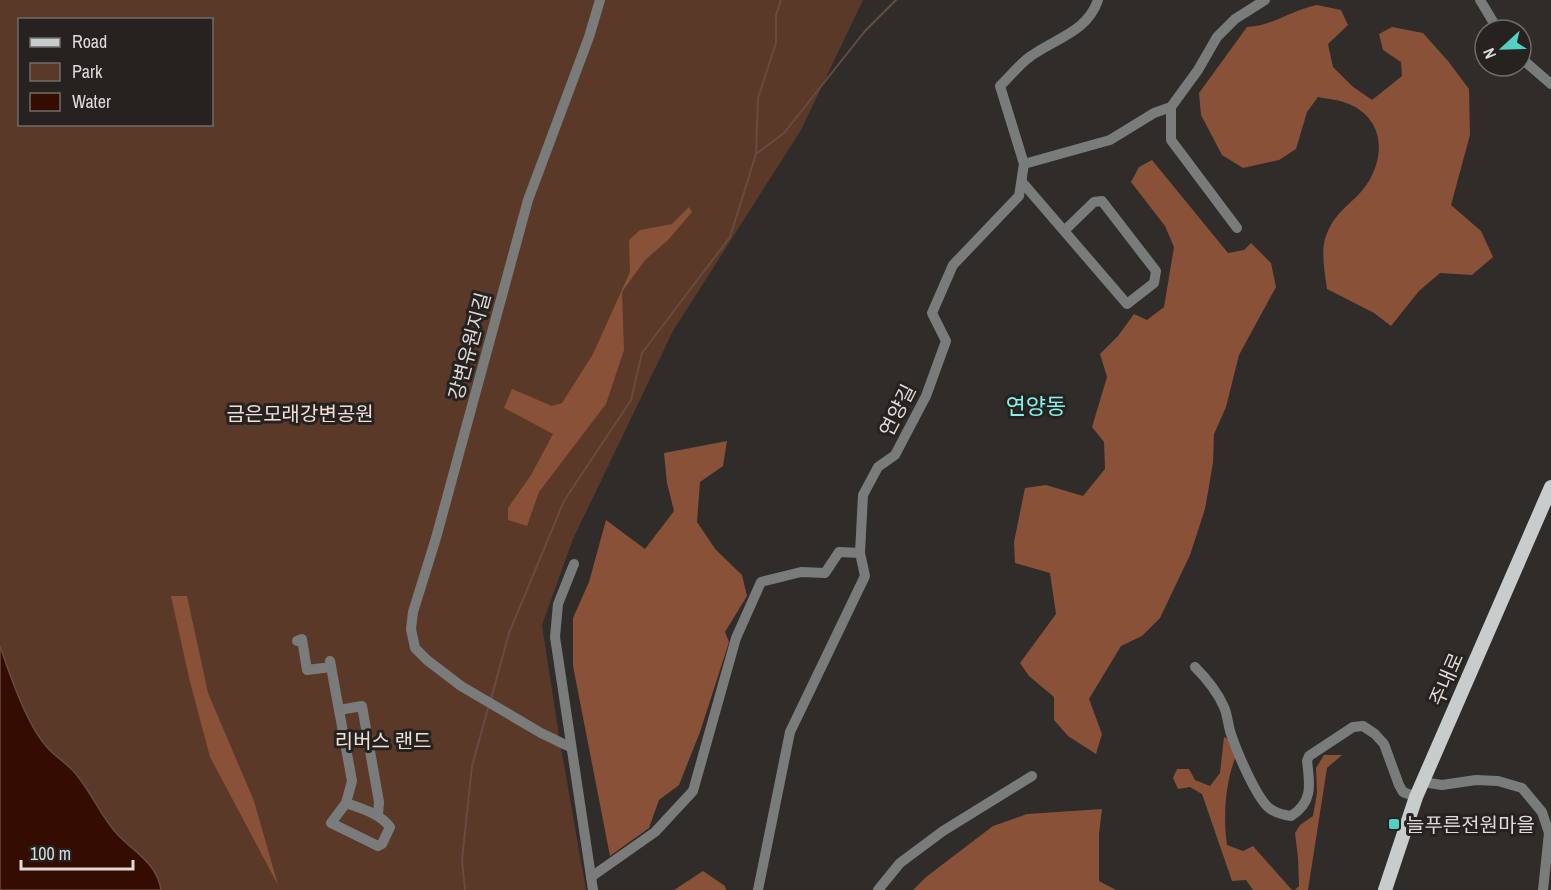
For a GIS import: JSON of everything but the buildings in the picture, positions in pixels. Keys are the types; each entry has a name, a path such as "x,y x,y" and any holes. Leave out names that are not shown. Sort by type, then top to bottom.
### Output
{"main road":[{"name":"주내로","path":"1385,890 1416,797 1551,488"}],"street":[{"name":"강변유원지길","path":"570,747 461,686 415,648 411,629 413,612 436,538 528,200 589,37 600,0"},
{"name":"연양길","path":"758,890 790,732 865,576 860,553 863,495 878,467 895,454 926,396 946,341 932,313 953,265 1019,196 1024,164 1000,87 1029,57 1075,31 1090,19 1098,0"},
{"path":"1024,164 1110,140 1154,113 1171,107 1198,70 1217,37 1235,19 1265,0"},
{"path":"1480,0 1491,18"},
{"path":"1533,68 1551,84"},
{"path":"1171,107 1171,140 1237,228"},
{"path":"1022,182 1064,231 1127,304 1154,283 1155,271 1101,201 1094,202 1064,231"},
{"path":"591,877 655,832 693,791 736,638 761,582 801,572 825,573 839,552 860,553"},
{"path":"574,564 558,604 555,637 593,890"},
{"path":"297,641 302,639 307,670 331,664 352,781 346,803 331,823 378,846 382,844 390,827 378,815 346,803"},
{"path":"1195,666 1217,692 1226,711 1230,732 1240,758 1261,799 1278,814 1291,816 1305,805 1308,794 1307,761 1309,756 1353,727 1363,726 1384,744 1403,792 1416,797"},
{"path":"339,710 362,706 379,802 378,815"},
{"path":"878,890 900,863 943,831 1032,776"},
{"path":"1423,782 1442,785 1476,780 1498,781 1522,788 1547,811 1549,833 1543,890"}],"green space":[{"name":"금은모래강변공원","path":"0,0 863,0 801,130 673,331 573,539 542,625 586,890 161,890 159,881 150,866 117,834 76,774 45,746 31,725 0,646"}],"shaded area":[{"path":"1317,5 1341,10 1348,25 1328,44 1333,67 1352,86 1372,100 1402,76 1401,62 1383,50 1379,34 1392,27 1423,33 1469,89 1470,135 1451,205 1481,231 1493,257 1472,275 1440,273 1419,291 1391,326 1374,313 1327,289 1324,270 1324,245 1329,229 1340,213 1364,189 1378,159 1378,137 1368,118 1349,104 1318,97 1307,112 1296,149 1279,160 1243,168 1222,155 1201,115 1199,93 1247,27 1265,24"},
{"path":"1152,160 1228,253 1244,250 1251,243 1271,263 1276,287 1239,355 1226,407 1214,434 1213,463 1205,509 1190,555 1160,618 1142,636 1121,646 1089,699 1102,734 1096,754 1068,736 1054,720 1054,697 1029,676 1020,663 1056,614 1050,573 1015,563 1014,542 1025,488 1046,485 1083,496 1105,469 1104,442 1092,427 1107,377 1100,354 1118,336 1134,314 1147,320 1164,307 1174,247 1165,226 1131,182 1139,167"},
{"path":"689,207 692,212 668,240 645,260 622,292 624,350 606,404 539,492 527,526 508,520 508,508 531,475 553,434 504,408 512,389 552,406 562,403 593,354 630,272 629,240 640,230 672,224"},
{"path":"727,441 723,466 700,482 697,522 716,550 742,575 747,596 725,632 729,642 700,732 679,785 659,800 649,828 610,856 573,666 573,618 589,582 606,520 645,549 674,511 667,483 664,453"},
{"path":"171,596 187,596 208,693 254,801 278,885 210,757 189,678"},
{"path":"1224,737 1230,740 1236,756 1229,777 1226,800 1227,845 1243,851 1253,846 1292,890 1253,890 1246,880 1232,881 1202,794 1190,787 1178,789 1173,778 1177,769 1189,769 1195,780 1210,786 1220,773"},
{"path":"1324,755 1342,755 1327,768 1308,890 1295,890 1299,886 1295,833 1300,825 1313,816 1317,793 1316,768"},
{"path":"1102,809 1099,834 1099,881 1116,890 913,890 926,877 993,826 1027,814"},
{"path":"703,871 725,886 726,890 674,890"}],"water":[{"path":"0,646 19,698 39,736 49,750 76,774 117,834 150,865 161,890 0,890"}],"waterway":[{"path":"491,699 509,633 564,501 631,400 642,353 730,237 756,154 758,98 776,43 776,15 781,0"},
{"path":"756,154 784,133 865,31 896,0"},
{"path":"465,890 462,860 472,766 488,708"}],"place":[{"name":"늘푸른전원마을","path":"1394,824"}],"district":[{"name":"연양동","path":"1036,406"}],"park label":[{"name":"리버스 랜드","path":"383,740"}]}
